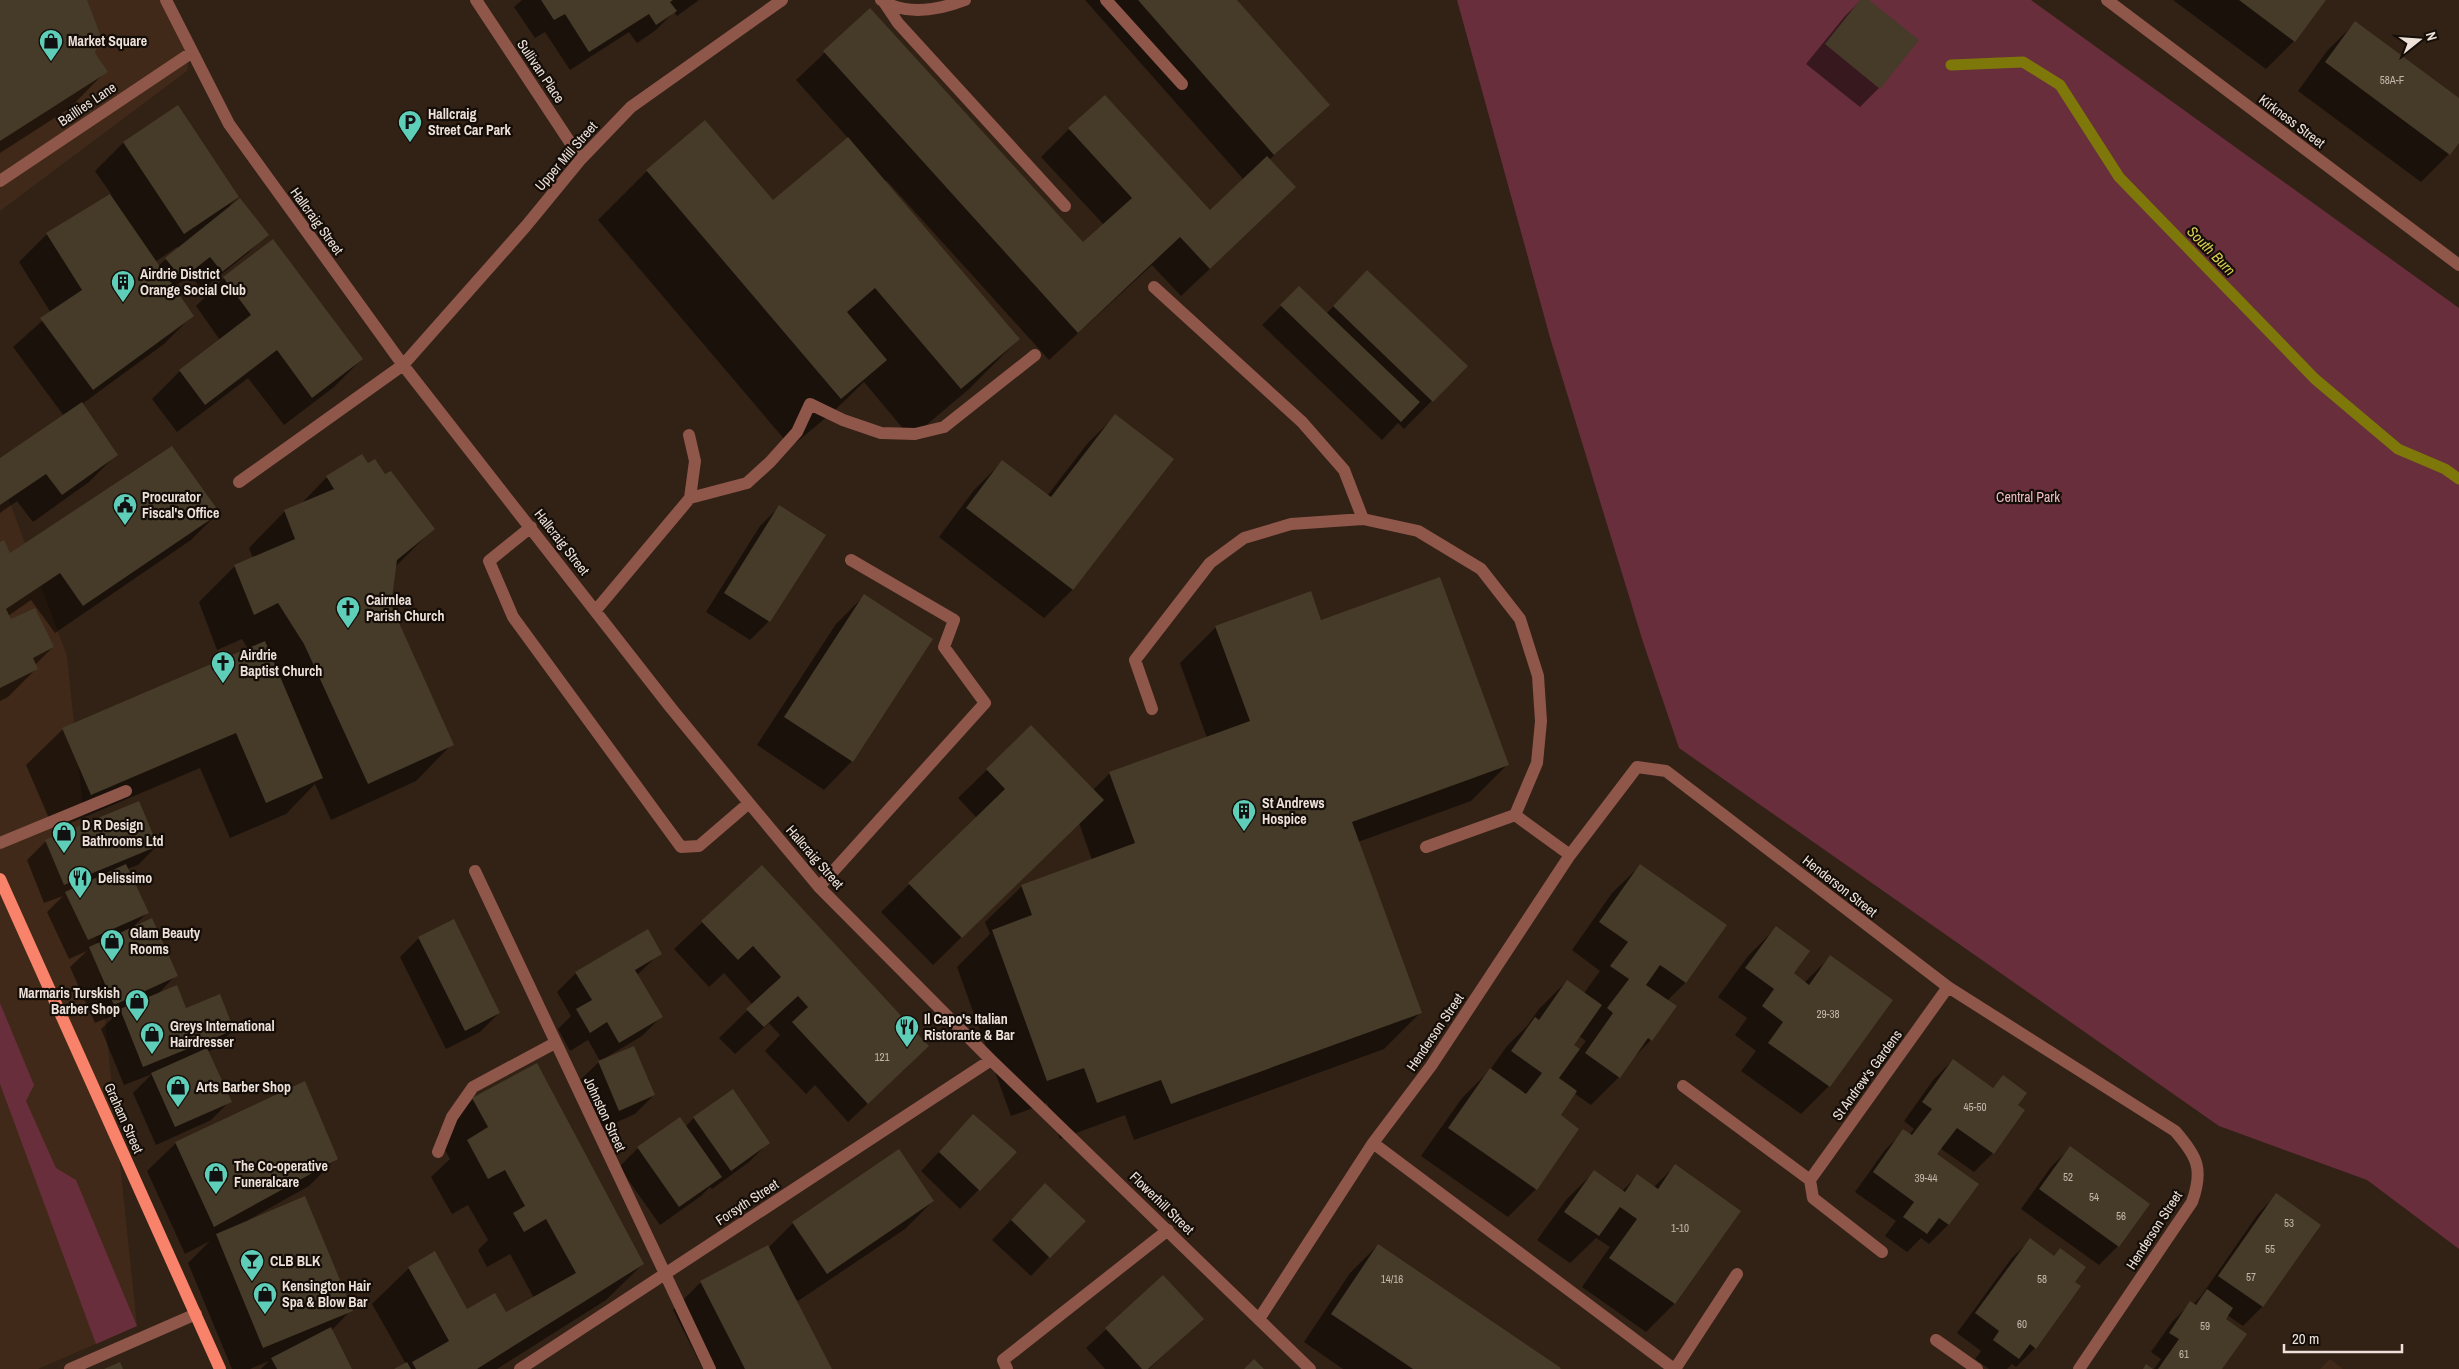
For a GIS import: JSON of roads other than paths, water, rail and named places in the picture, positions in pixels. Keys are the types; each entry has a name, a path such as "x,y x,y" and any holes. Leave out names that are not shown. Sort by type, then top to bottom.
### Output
{"main road":[{"name":"Graham Street","path":"0,878 3,895 220,1369"}],"street":[{"name":"Hallcraig Street","path":"166,0 228,124 403,365 671,708 819,887 991,1060"},
{"name":"Sullivan Place","path":"476,0 581,159"},
{"name":"Upper Mill Street","path":"239,482 403,365 526,226 581,159 631,107 782,0"},
{"path":"882,1 913,10 944,9 965,0"},
{"path":"1106,0 1182,84"},
{"name":"Kirkness Street","path":"2107,0 2459,265"},
{"path":"882,1 898,23 1065,206"},
{"name":"Baillies Lane","path":"0,181 191,53"},
{"path":"1154,287 1302,422 1344,470 1363,520"},
{"path":"690,498 747,483 770,462 797,432 810,404 843,420 881,432 915,434 944,427 1035,355"},
{"path":"596,610 690,498 695,462 689,435"},
{"path":"1152,709 1135,660 1210,563 1244,538 1291,524 1363,520 1418,531 1481,569 1520,619 1538,676 1541,721 1537,762 1516,815 1426,848"},
{"path":"531,527 489,561 513,617 681,847 699,846 749,803"},
{"path":"819,887 985,703 944,647 954,620 851,560"},
{"name":"Henderson Street","path":"1259,1318 1373,1144 1431,1066 1570,855 1638,767 1666,771 1948,987 2175,1131 2192,1150 2198,1169 2198,1184 2192,1202 2079,1369"},
{"path":"0,843 126,791"},
{"path":"1516,815 1570,855"},
{"name":"Johnston Street","path":"475,871 710,1369"},
{"name":"St Andrew's Gardens","path":"1810,1180 1948,987"},
{"path":"438,1152 452,1117 473,1087 555,1043"},
{"name":"Flowerhill Street","path":"991,1060 1310,1369"},
{"name":"Forsyth Street","path":"520,1369 991,1060"},
{"path":"1683,1086 1810,1180 1813,1198 1882,1252"},
{"path":"1373,1144 1675,1369 1736,1274"},
{"path":"1007,1369 1003,1360 1168,1230"},
{"path":"70,1369 196,1314"},
{"path":"1936,1340 1977,1369"}],"waterway":[{"name":"South Burn","path":"1951,65 2023,62 2060,85 2119,177 2315,379 2398,449 2445,469 2459,479"}],"place":[{"name":"Market Square","path":"51,62"},
{"name":"Hallcraig Street Car Park","path":"410,143"},
{"name":"Airdrie District Orange Social Club","path":"123,303"},
{"name":"Procurator Fiscal's Office","path":"125,526"},
{"name":"Cairnlea Parish Church","path":"348,629"},
{"name":"Airdrie Baptist Church","path":"223,684"},
{"name":"St Andrews Hospice","path":"1244,832"},
{"name":"D R Design Bathrooms Ltd","path":"64,854"},
{"name":"Delissimo","path":"80,899"},
{"name":"Glam Beauty Rooms","path":"112,962"},
{"name":"Marmaris Turskish Barber Shop","path":"137,1022"},
{"name":"Il Capo's Italian Ristorante & Bar","path":"907,1048"},
{"name":"Greys International Hairdresser","path":"152,1055"},
{"name":"Arts Barber Shop","path":"178,1108"},
{"name":"The Co-operative Funeralcare","path":"216,1195"},
{"name":"CLB BLK","path":"252,1282"},
{"name":"Kensington Hair Spa & Blow Bar","path":"265,1315"}],"park label":[{"name":"Central Park","path":"2028,497"}]}
